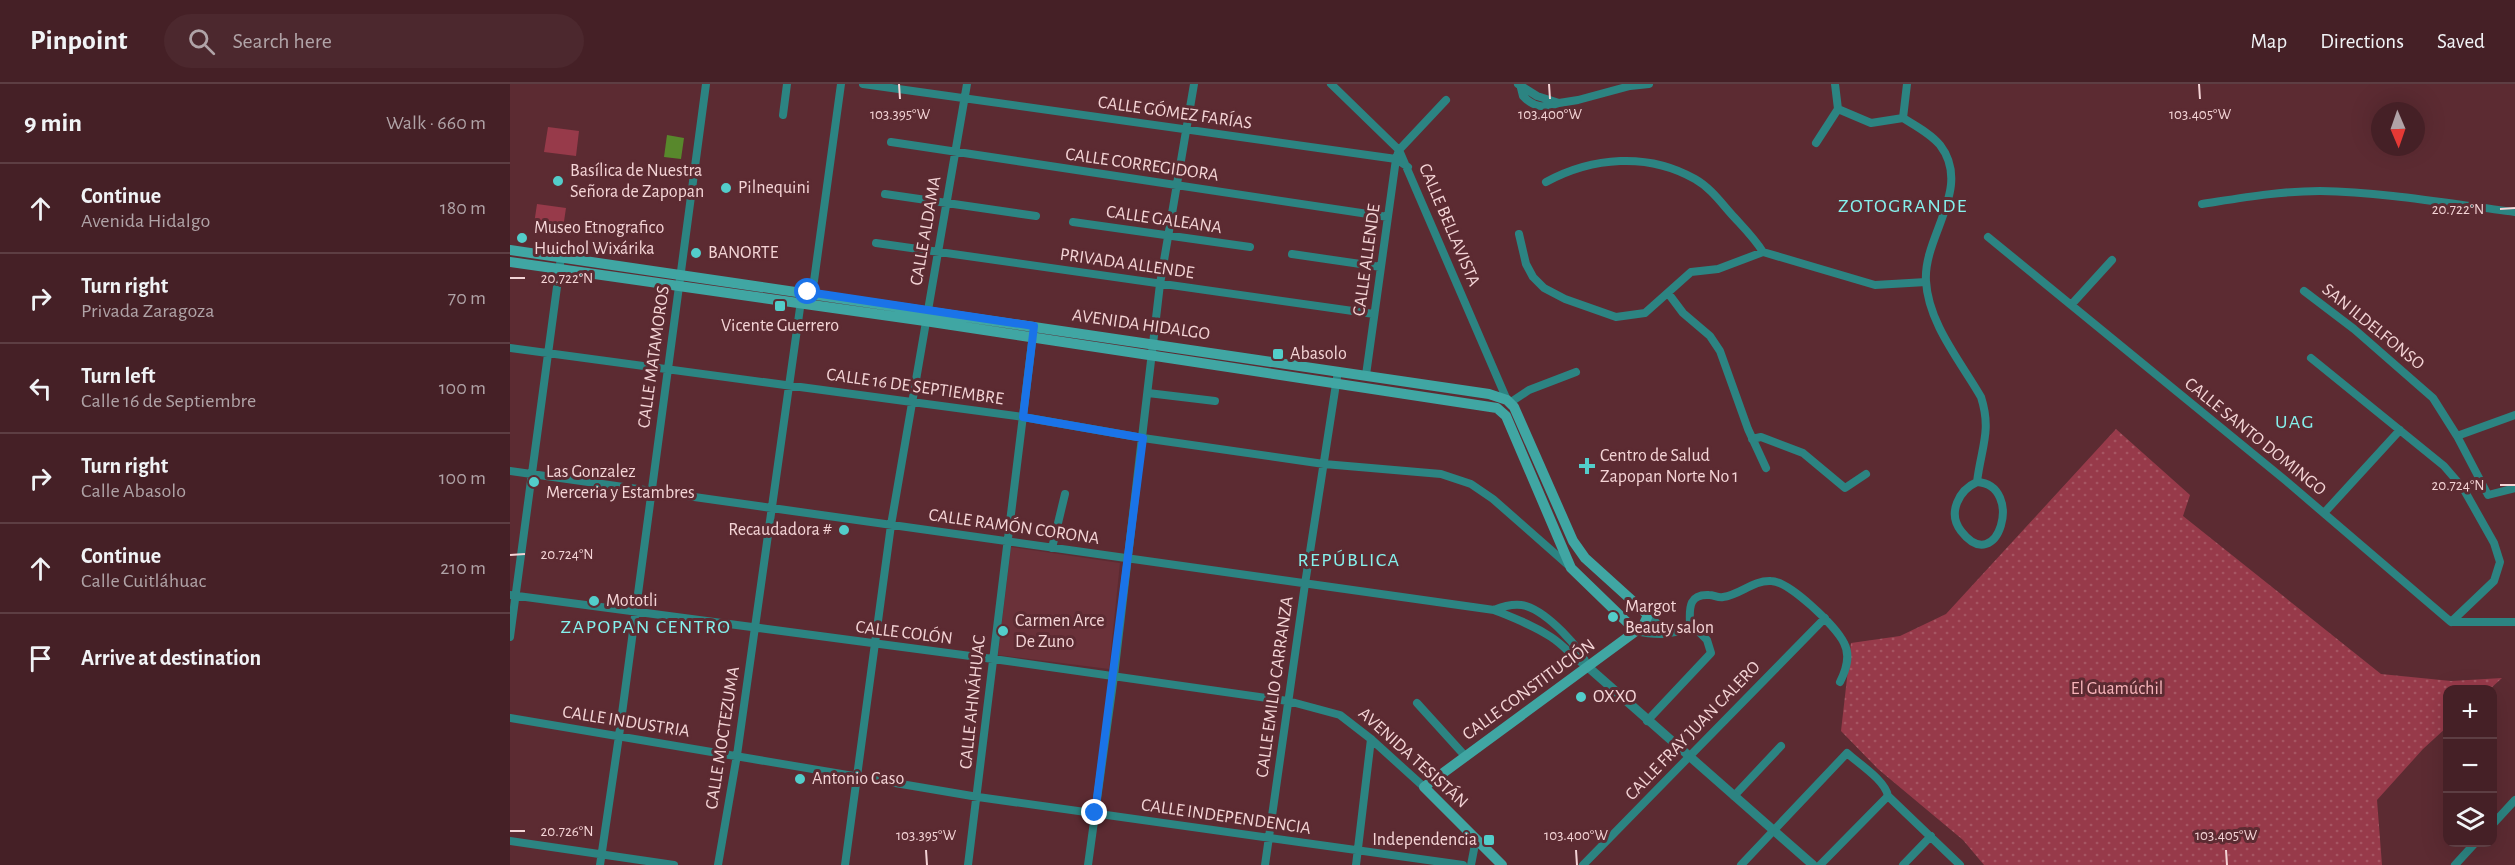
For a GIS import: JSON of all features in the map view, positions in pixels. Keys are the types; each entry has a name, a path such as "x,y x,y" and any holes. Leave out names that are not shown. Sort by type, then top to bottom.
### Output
{"main road":[{"name":"AVENIDA HIDALGO","path":"510,250 808,292 926,315 1337,376 1447,400 1497,408 1506,416 1571,568 1636,632"},
{"name":"AVENIDA HIDALGO","path":"510,262 801,303 926,315"},
{"name":"AVENIDA HIDALGO","path":"1337,376 1366,375 1489,394 1509,401"},
{"path":"1447,400 1449,388"},
{"path":"1509,401 1573,541 1585,558 1648,615"},
{"name":"CALLE CONSTITUCIÓN","path":"1424,787 1636,632 1644,624 1648,615"},
{"name":"AVENIDA TESISTÁN","path":"1424,787 1502,865"}],"street":[{"name":"CALLE MATAMOROS","path":"600,865 706,84"},
{"path":"783,115 787,84"},
{"path":"801,303 814,281 841,84"},
{"name":"CALLE GÓMEZ FARÍAS","path":"863,84 1396,159 1408,168"},
{"name":"CALLE ALDAMA","path":"845,865 891,525 967,84"},
{"path":"1088,865 1114,676 1160,284 1175,185 1187,131 1194,84"},
{"name":"CALLE BELLAVISTA","path":"1330,84 1399,150 1509,401"},
{"path":"1519,86 1522,96 1541,107 1647,84"},
{"path":"1816,143 1838,109 1835,84"},
{"path":"1903,118 1907,84"},
{"path":"1399,150 1446,100"},
{"path":"1838,109 1871,123 1903,118 1940,145 1947,156 1953,179 1947,205 1928,253 1926,282 1935,315 1981,397 1985,409 1987,435 1980,458 1977,482"},
{"name":"CALLE CORREGIDORA","path":"891,142 1388,217"},
{"name":"CALLE ALLENDE","path":"1366,375 1399,150"},
{"path":"1546,182 1589,164 1617,160 1673,168 1696,179 1709,189 1763,252 1875,285 1926,282"},
{"path":"2202,204 2283,192 2319,191 2355,192 2515,212"},
{"path":"885,194 1036,216"},
{"name":"CALLE GALEANA","path":"1073,222 1250,248"},
{"path":"1519,234 1526,264 1533,277 1544,288 1565,300 1616,317 1645,313 1691,272 1718,269 1763,252"},
{"name":"CALLE SANTO DOMINGO","path":"1988,237 2324,513 2451,622"},
{"name":"PRIVADA ALLENDE","path":"876,243 1374,314"},
{"path":"1292,254 1381,267"},
{"path":"510,636 513,596 561,257"},
{"path":"2071,305 2112,261"},
{"name":"SAN ILDELFONSO","path":"2304,291 2354,329 2433,398 2457,436 2488,495 2515,488"},
{"path":"1668,293 1683,313 1710,336 1720,351 1752,440 1766,468"},
{"name":"CALLE MOCTEZUMA","path":"718,865 737,755 801,303"},
{"name":"CALLE AHNÁHUAC","path":"968,865 1033,331"},
{"name":"CALLE 16 DE SEPTIEMBRE","path":"510,348 1023,417 1143,438 1324,464 1441,474 1458,478 1493,499 1571,568"},
{"path":"2311,358 2444,466 2463,488 2494,543 2500,562 2494,581 2451,622"},
{"path":"1509,401 1529,390 1576,372"},
{"name":"CALLE EMILIO CARRANZA","path":"1265,865 1337,376"},
{"path":"1148,393 1215,401"},
{"path":"2457,436 2515,415"},
{"path":"2324,513 2400,430"},
{"path":"1752,440 1761,437 1803,453 1845,488 1866,474"},
{"name":"CALLE RAMÓN CORONA","path":"510,471 1494,610 1530,624 1553,638 1574,659 1588,667"},
{"path":"1977,482 1990,485 1996,492 2003,510 1999,534 1993,540 1983,544 1975,542 1962,532 1954,517 1958,499 1970,485 1977,482"},
{"path":"1052,548 1065,494"},
{"path":"1647,721 1711,653 1707,640 1690,622 1690,605 1693,599 1699,595 1725,597 1752,585 1773,580 1782,583 1825,618 1845,643 1848,662 1840,682"},
{"name":"CALLE COLÓN","path":"513,596 993,659 1288,701"},
{"name":"CALLE RAMÓN CORONA","path":"1494,610 1516,605 1524,605 1535,610 1582,652 1588,667"},
{"path":"1648,615 1666,632"},
{"name":"CALLE FRAY JUAN CALERO","path":"1583,865 1825,618"},
{"path":"1636,632 1681,631 1690,622"},
{"path":"2451,622 2515,622"},
{"path":"1588,667 1813,865"},
{"name":"AVENIDA TESISTÁN","path":"1288,701 1340,715 1371,739 1424,787"},
{"path":"1417,703 1466,756"},
{"name":"CALLE INDUSTRIA","path":"510,718 737,755"},
{"path":"1356,865 1371,739"},
{"path":"1734,796 1781,746"},
{"path":"1741,865 1847,753 1877,780 1887,791 1888,796 1960,865"},
{"name":"CALLE INDEPENDENCIA","path":"737,755 743,759 978,797 1463,865"},
{"path":"1820,865 1888,796"},
{"path":"2497,821 2515,801"},
{"path":"1903,865 1931,836"},
{"path":"1471,865 1476,839"},
{"path":"510,841 674,865"},
{"path":"2455,865 2472,847"}],"shaded area":[{"path":"667,135 684,138 681,159 664,157"},
{"path":"1011,547 1120,563 1109,669 998,655"}],"green space":[{"path":"548,127 579,131 576,156 544,152"},
{"path":"537,204 566,208 562,235 533,231"},
{"name":"El Guamúchil","path":"2116,429 2190,495 2183,516 2381,674 2451,681 2502,678 2494,685 2443,685 2443,731 2423,749 2377,800 2382,865 1984,865 1963,840 1878,769 1841,731 1851,643 1900,636 1946,614"}],"place":[{"name":"Basílica de Nuestra Señora de Zapopan","path":"558,181"},
{"name":"Pilnequini","path":"726,188"},
{"name":"Museo Etnografico Huichol Wixárika","path":"522,238"},
{"name":"BANORTE","path":"696,253"},
{"name":"Vicente Guerrero","path":"780,306"},
{"name":"Abasolo","path":"1278,354"},
{"name":"Centro de Salud Zapopan Norte No 1","path":"1587,466"},
{"name":"Las Gonzalez Merceria y Estambres","path":"534,482"},
{"name":"Recaudadora #","path":"844,530"},
{"name":"Mototli","path":"594,601"},
{"name":"Margot Beauty salon","path":"1613,617"},
{"name":"Carmen Arce De Zuno","path":"1003,631"},
{"name":"OXXO","path":"1581,697"},
{"name":"Antonio Caso","path":"800,779"},
{"name":"Independencia","path":"1489,840"}],"district":[{"name":"ZOTOGRANDE","path":"1903,206"},
{"name":"UAG","path":"2295,422"},
{"name":"REPÚBLICA","path":"1349,560"},
{"name":"ZAPOPAN CENTRO","path":"646,627"}],"route":[{"path":"808,292 1034,326 1023,417 1143,438 1095,813"}]}
